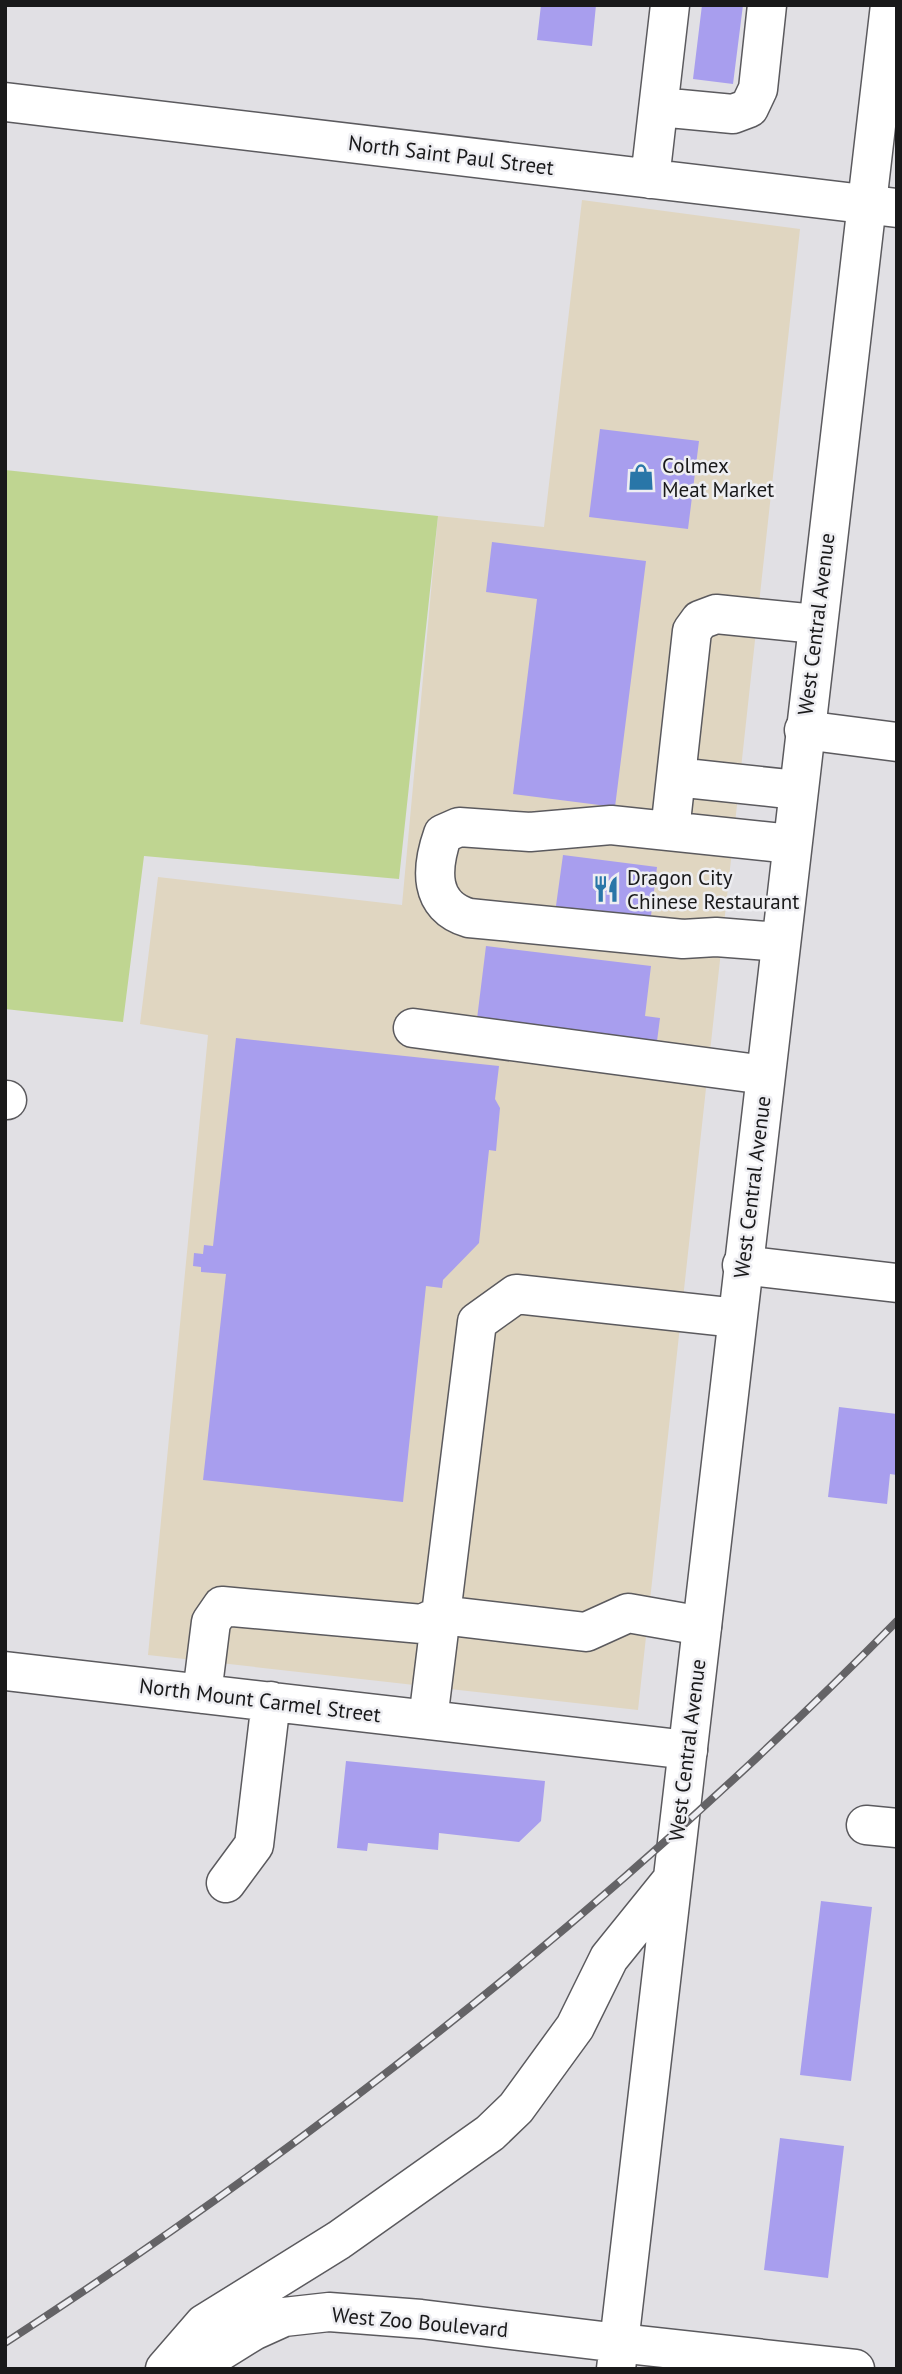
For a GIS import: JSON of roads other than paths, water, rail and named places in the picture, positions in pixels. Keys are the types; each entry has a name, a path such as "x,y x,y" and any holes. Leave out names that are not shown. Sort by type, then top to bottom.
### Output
{"main road":[{"path":"650,179 670,5"},
{"path":"659,107 733,114 749,108 758,89 767,5"},
{"name":"West Central Avenue","path":"618,2356 816,624 881,207 890,5"},
{"name":"North Saint Paul Street","path":"5,102 881,207"},
{"path":"670,831 692,631 700,620 716,614 816,624"},
{"path":"804,730 897,742"},
{"path":"676,777 797,790"},
{"path":"780,942 716,937 683,939 469,918 451,912 441,900 435,879 436,853 443,834 459,827 530,832 611,825 790,844"},
{"path":"413,1028 765,1075"},
{"path":"743,1265 897,1283"},
{"path":"428,1720 477,1322 516,1294 737,1318"},
{"path":"202,1694 211,1622 222,1606 422,1624 441,1615 586,1632 628,1613 702,1626"},
{"name":"North Mount Carmel Street","path":"5,1671 688,1750"},
{"path":"226,1883 254,1845 271,1701"},
{"path":"165,2369 204,2324 350,2233 490,2133 516,2108 575,2027 609,1958 673,1880"},
{"name":"West Zoo Boulevard","path":"192,2369 253,2331 284,2318 329,2312 407,2317 618,2356 855,2369"}],"railway":[{"path":"5,2343 242,2180 358,2095 471,2006 689,1820 795,1722 897,1621"}],"place":[{"name":"Colmex Meat Market","path":"641,477"},
{"name":"Dragon City Chinese Restaurant","path":"606,889"}]}
